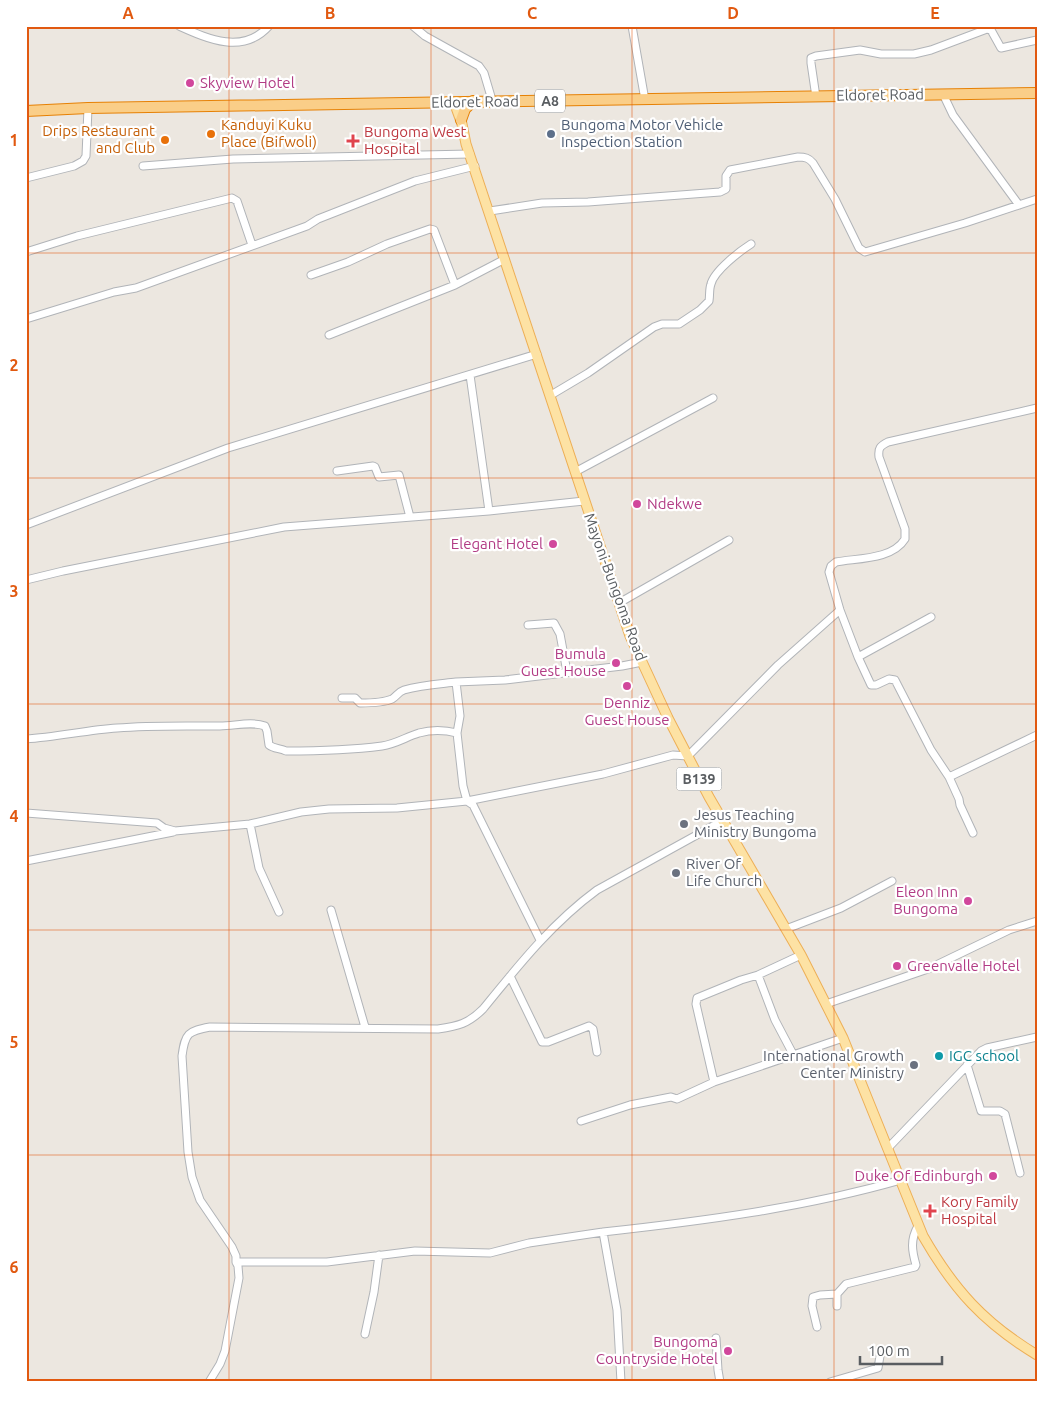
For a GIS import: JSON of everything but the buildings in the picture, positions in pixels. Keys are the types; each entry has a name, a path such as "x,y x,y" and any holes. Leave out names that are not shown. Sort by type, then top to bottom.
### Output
{"highway":[{"name":"Eldoret Road","path":"26,111 88,108 492,100 645,100 1037,93"},
{"path":"461,120 465,109 473,101"},
{"name":"Eldoret Road","path":"26,106 63,109"}],"main road":[{"path":"451,102 461,120 466,144"},
{"path":"451,102 466,144"},
{"name":"Mayoni-Bungoma Road","path":"466,144 551,395 584,501 630,636 642,662 722,821 801,955 843,1038 918,1226 940,1267 959,1291 1001,1331 1037,1355"}],"street":[{"path":"179,26 202,37 223,43 238,42 255,37 269,26"},
{"path":"414,26 425,36 479,66 484,73 492,100"},
{"path":"632,26 645,100"},
{"path":"816,97 811,58 816,56 860,50 881,54 914,54 931,50 987,29 991,30 1001,48 1037,40"},
{"path":"943,94 954,115 1019,205"},
{"path":"26,178 83,162 86,156 88,108"},
{"path":"143,166 233,159 470,154"},
{"path":"490,211 542,203 572,203 720,192 726,189 726,176 730,170 798,157 809,159 813,163 834,199 858,248 864,252 923,236 1037,199"},
{"path":"26,319 114,292 136,288 307,226 318,219 400,186 475,166"},
{"path":"26,252 77,236 232,198 237,201 252,245"},
{"path":"311,275 348,262 387,244 430,229 434,230 455,285"},
{"path":"551,395 588,373 658,325 674,325 684,322 708,303 710,285 713,280 735,255 751,244"},
{"path":"329,334 455,285 505,259"},
{"path":"26,525 228,448 537,354"},
{"path":"470,374 489,511"},
{"path":"575,472 713,398"},
{"path":"973,834 950,777 931,750 895,680 889,679 876,685 870,685 840,610 830,572 832,564 887,553 902,543 906,535 879,457 878,450 881,445 1037,408"},
{"path":"337,472 373,466 379,477 399,475 410,517"},
{"path":"26,580 72,569 284,527 489,511 584,501"},
{"path":"619,603 729,540"},
{"path":"26,861 175,831 250,824 300,812 330,809 397,808 467,800 603,774 673,755 688,756 778,665 840,610"},
{"path":"858,657 931,616"},
{"path":"528,625 554,624 558,629 567,672"},
{"path":"342,698 356,698 360,703 384,701 394,698 399,691 413,687 456,682 505,680 642,662"},
{"path":"456,682 460,716 457,733 467,800 473,806 540,940"},
{"path":"26,739 116,728 257,724 265,726 269,745 286,751 382,746 425,732 457,733"},
{"path":"950,777 1037,735"},
{"path":"26,813 157,823 164,828 175,831"},
{"path":"209,1382 220,1364 225,1351 239,1278 236,1256 232,1247 200,1200 192,1177 188,1152 182,1056 186,1035 194,1030 210,1026 438,1029 464,1024 483,1009 540,940 597,890 722,821"},
{"path":"250,824 259,868 279,912"},
{"path":"786,929 842,908 892,881"},
{"path":"331,910 365,1028"},
{"path":"826,1004 928,969 1008,930 1037,921"},
{"path":"714,1082 696,1000 700,996 758,975 801,955"},
{"path":"758,975 775,1020 794,1056"},
{"path":"510,976 542,1042 548,1042 589,1026 592,1029 597,1052"},
{"path":"888,1148 983,1049 1037,1037"},
{"path":"581,1121 630,1105 671,1097 677,1098 714,1082 843,1038"},
{"path":"967,1065 981,1111 1002,1111 1005,1114 1020,1173"},
{"path":"236,1262 327,1262 427,1251 490,1252 529,1243 602,1232 705,1221 862,1191 901,1180"},
{"path":"837,1306 837,1294 846,1284 915,1267 912,1241 918,1226"},
{"path":"602,1232 617,1310 621,1382"},
{"path":"365,1334 379,1256"},
{"path":"817,1327 812,1306 813,1298 820,1295 837,1294"},
{"path":"716,1338 720,1382"},
{"path":"830,1382 878,1368 880,1356"}],"place":[{"name":"Skyview Hotel","path":"190,83"},
{"name":"Kanduyi Kuku Place (Bifwoli)","path":"211,134"},
{"name":"Bungoma Motor Vehicle Inspection Station","path":"551,134"},
{"name":"Drips Restaurant and Club","path":"165,140"},
{"name":"Bungoma West Hospital","path":"353,141"},
{"name":"Ndekwe","path":"637,504"},
{"name":"Elegant Hotel","path":"553,544"},
{"name":"Bumula Guest House","path":"616,663"},
{"name":"Denniz Guest House","path":"627,686"},
{"name":"Jesus Teaching Ministry Bungoma","path":"684,824"},
{"name":"River Of Life Church","path":"676,873"},
{"name":"Eleon Inn Bungoma","path":"968,901"},
{"name":"Greenvalle Hotel","path":"897,966"},
{"name":"IGC school","path":"939,1056"},
{"name":"International Growth Center Ministry","path":"914,1065"},
{"name":"Duke Of Edinburgh","path":"993,1176"},
{"name":"Kory Family Hospital","path":"930,1211"},
{"name":"Bungoma Countryside Hotel","path":"728,1351"}]}
